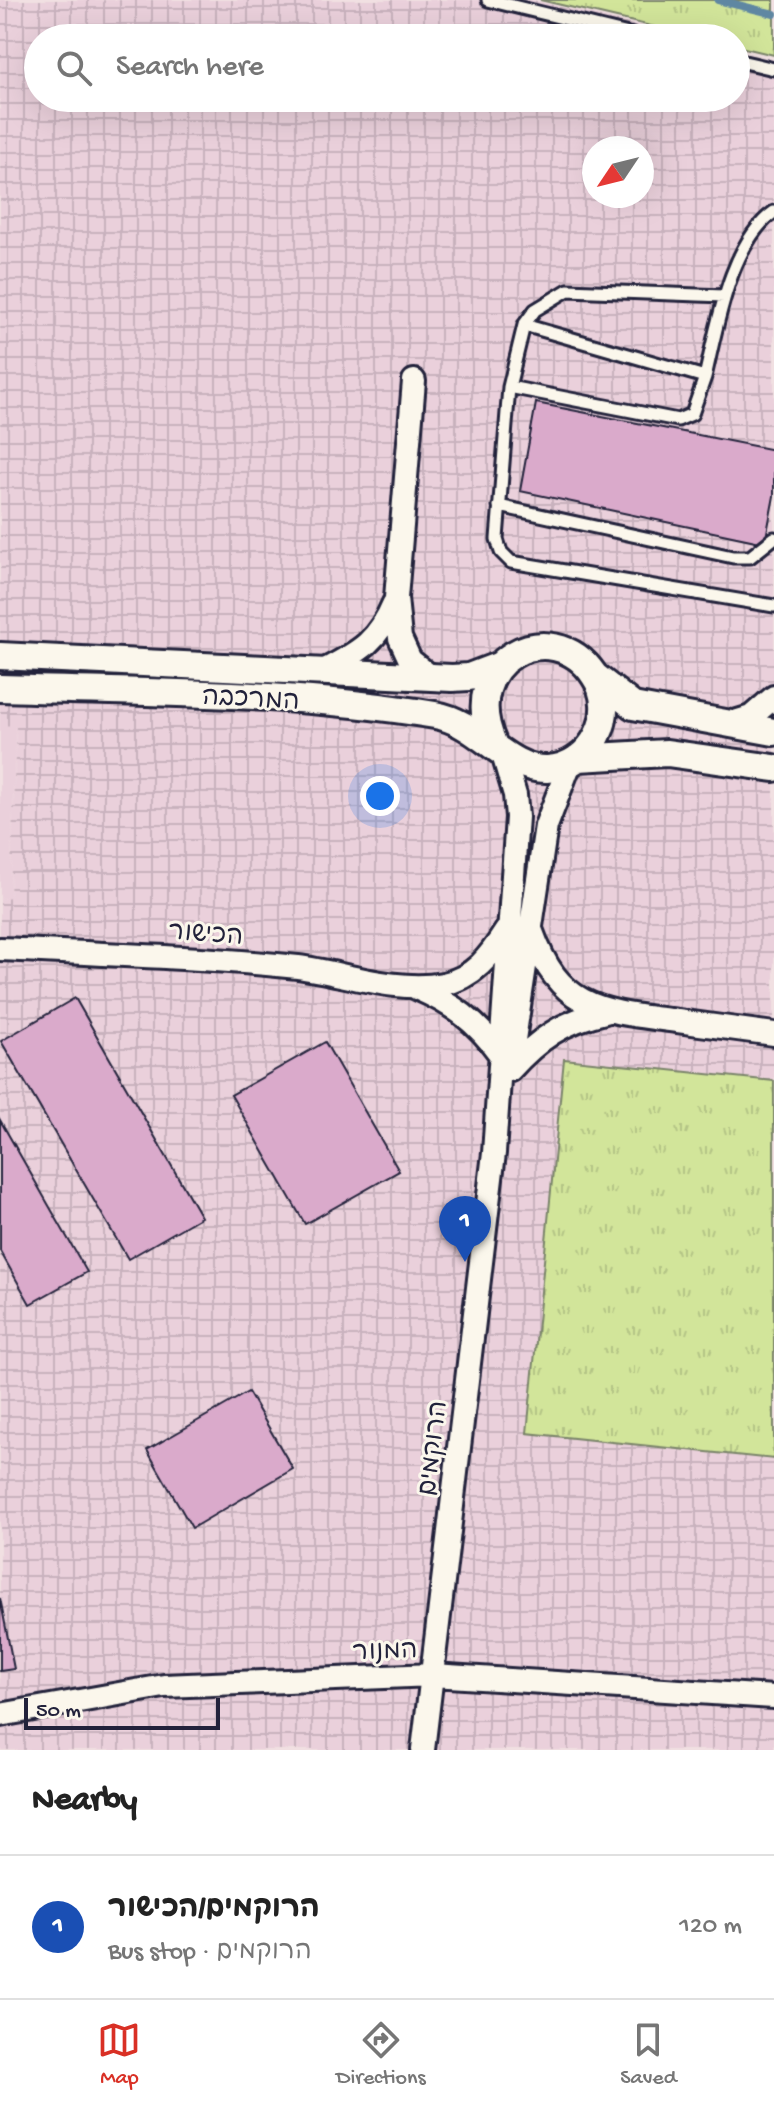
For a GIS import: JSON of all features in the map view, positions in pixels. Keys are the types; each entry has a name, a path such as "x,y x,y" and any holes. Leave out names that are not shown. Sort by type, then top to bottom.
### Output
{"street":[{"path":"414,381 396,598 400,638 410,660 430,676"},
{"path":"325,670 358,653 383,630 396,598"},
{"path":"774,732 633,706 596,677 584,662 569,652 550,647 531,647 513,654 498,666 488,682 483,703 485,724 498,747 528,767 549,769 574,760 667,753 774,768"},
{"name":"המרכבה","path":"0,656 469,677 498,666"},
{"path":"574,760 599,734 605,714 603,694 596,677"},
{"name":"המרכבה","path":"0,688 255,696 363,705 440,715 498,747"},
{"path":"728,725 751,717 774,697"},
{"name":"הרוקמים","path":"423,1750 504,1063 508,927 517,817 512,784 498,747"},
{"name":"הרוקמים","path":"504,1063 531,927 546,826 574,760"},
{"name":"הכישור","path":"0,949 226,961 302,968 407,985 442,984 464,978 481,966 508,927"},
{"path":"531,927 540,954 563,986 579,1000 605,1012 774,1034"},
{"name":"הכישור","path":"407,985 464,1013 479,1026 504,1063"},
{"path":"504,1063 570,1021 605,1012"},
{"name":"המנור","path":"0,1715 164,1686 433,1675 774,1697"}],"lane":[{"path":"488,0 587,24"},
{"path":"750,63 774,69"},
{"path":"509,387 678,420 692,414 705,377 724,296 757,226 774,212"},
{"path":"724,296 568,290 535,310 524,325 509,387 497,539 501,552 511,562 774,606"},
{"path":"524,325 705,377"},
{"path":"499,506 733,557 750,557 774,538"}],"shaded area":[{"path":"0,0 533,0 629,24 24,24 24,112 750,112 750,54 774,60 774,1750 0,1750 0,899 10,897 16,726 0,725"},
{"path":"0,725 16,725 10,898 0,899"}],"green space":[{"path":"540,0 774,0 774,55 750,49 750,24 642,24"},
{"path":"564,1059 774,1081 774,1459 527,1433"}],"building":[{"path":"536,403 774,450 774,496 765,543 520,491"},
{"path":"75,998 201,1217 128,1259 1,1041"},
{"path":"325,1042 399,1171 305,1224 231,1095"},
{"path":"0,1120 87,1272 30,1304 0,1251"},
{"path":"248,1392 293,1469 192,1528 147,1450"},
{"path":"0,1598 14,1669 0,1671"}],"waterway":[{"path":"718,0 774,14"}],"place":[{"name":"הרוקמים/הכישור","path":"465,1262"}]}
